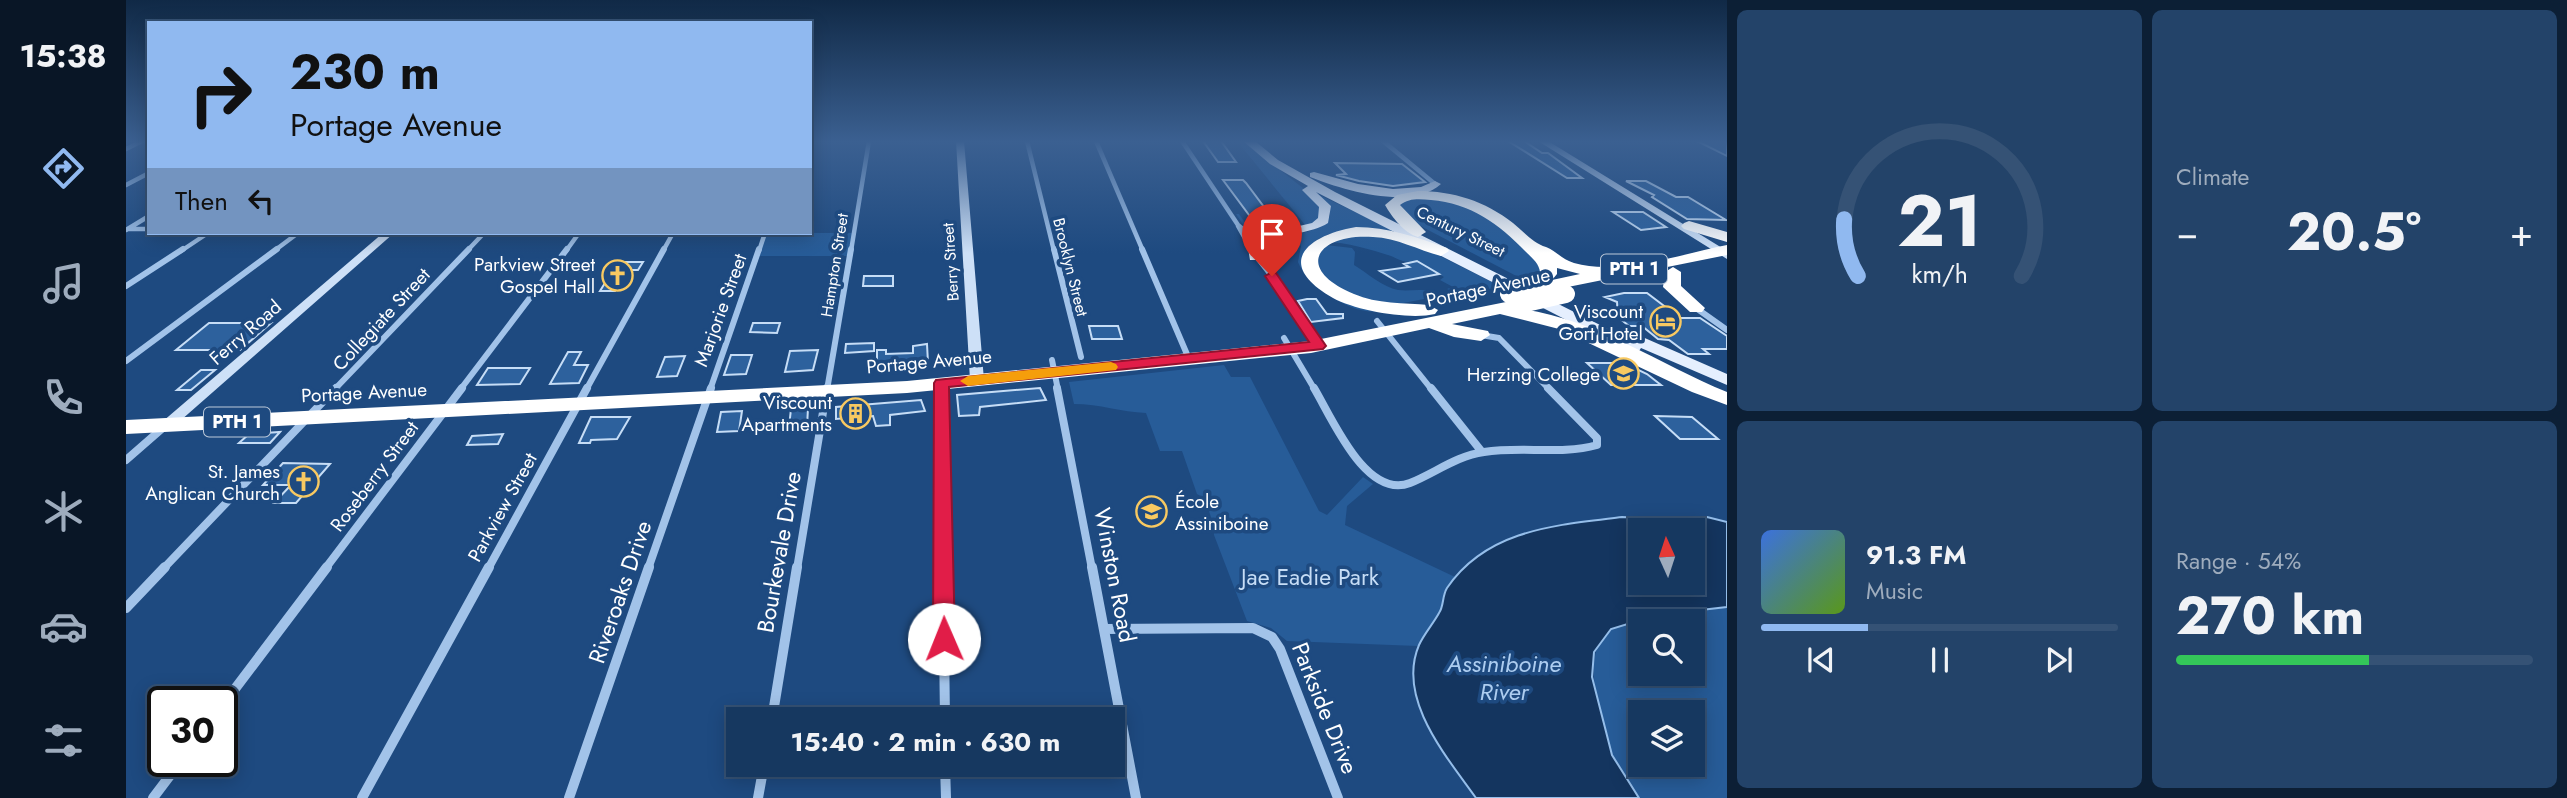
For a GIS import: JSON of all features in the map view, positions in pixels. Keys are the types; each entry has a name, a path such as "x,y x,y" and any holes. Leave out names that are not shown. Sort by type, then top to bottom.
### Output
{"highway":[{"path":"1435,184 1453,195"},
{"path":"1420,192 1453,195 1482,203 1500,212 1546,256 1557,262 1584,270 1622,271"},
{"path":"1418,232 1395,212 1392,205 1394,201 1409,196 1430,195 1476,205 1497,216 1548,266 1549,274 1544,284"},
{"path":"1689,226 1726,251"},
{"path":"1441,251 1398,236 1364,231 1341,233 1325,239 1315,244 1310,253 1311,267 1315,275 1342,296 1374,306 1429,316 1454,331 1480,335"},
{"name":"Portage Avenue","path":"828,386 1314,340 1517,296 1566,294 1673,272 1726,251"},
{"name":"Portage Avenue","path":"1429,316 1457,317 1489,310 1544,284 1726,251"},
{"path":"1673,272 1672,287 1696,308"},
{"path":"1489,310 1539,316 1568,324 1727,397"},
{"path":"1457,317 1464,327 1480,335"},
{"name":"Portage Avenue","path":"1053,366 1081,358 1187,353"},
{"name":"Portage Avenue","path":"126,427 175,418 828,386 941,383 976,374"},
{"name":"Portage Avenue","path":"126,414 175,418"}],"main road":[{"name":"Berry Street","path":"963,178 976,374"},
{"path":"1255,257 1256,247 1261,241 1311,229 1326,216 1322,201 1299,178"},
{"name":"Century Street","path":"1309,178 1441,251 1727,397"},
{"name":"Century Street","path":"1311,178 1627,335 1727,380"},
{"path":"1322,178 1350,188 1420,192 1435,184"},
{"path":"1604,178 1726,251"},
{"path":"1612,178 1689,226"},
{"name":"Ferry Road","path":"175,418 387,235"}],"street":[{"name":"Hampton Street","path":"828,386 863,178"},
{"name":"Brooklyn Street","path":"1036,178 1081,358"},
{"path":"1112,178 1187,353"},
{"path":"1207,178 1238,225 1269,249 1272,276"},
{"path":"1428,178 1435,184"},
{"path":"126,229 147,217"},
{"path":"1238,225 1238,230 1255,257 1272,276 1314,340"},
{"path":"126,229 147,229"},
{"path":"126,286 205,235"},
{"path":"126,361 296,235"},
{"name":"Collegiate Street","path":"126,608 482,235"},
{"name":"Roseberry Street","path":"237,686 577,235"},
{"name":"Parkview Street","path":"362,798 672,235"},
{"name":"Marjorie Street","path":"709,392 764,235"},
{"path":"1696,308 1727,330"},
{"path":"1382,326 1482,452"},
{"path":"1287,343 1363,469 1373,478 1389,485 1404,485 1442,465 1482,452 1524,448 1586,448 1597,445 1599,442 1499,338 1480,335"},
{"name":"Winston Road","path":"1053,366 1136,798"},
{"path":"941,383 945,707"},
{"name":"Bourkevale Drive","path":"774,707 828,386"},
{"name":"Riveroaks Drive","path":"569,798 709,392"},
{"name":"Ferry Road","path":"126,460 175,418"},
{"name":"Parkside Drive","path":"1104,629 1253,628 1272,637 1280,649 1338,798"},
{"path":"153,798 169,777"},
{"path":"758,798 762,777"},
{"path":"945,777 946,798"}],"green space":[{"path":"1267,178 1291,178 1317,199 1324,211 1313,225 1306,229 1261,238 1246,229 1236,214 1239,214 1251,231 1249,226 1306,226"},
{"path":"1315,193 1401,234 1341,232 1330,234 1309,246 1307,269 1378,311 1357,309 1321,289 1298,262 1301,246 1298,243 1277,242 1277,254 1268,241 1310,231 1324,223 1330,216 1329,207"},
{"path":"1419,197 1474,206 1546,267 1537,280 1526,281 1405,218 1397,203"},
{"path":"853,233 849,256 756,256 764,235"},
{"path":"1355,233 1416,244 1500,286 1471,294 1461,293 1478,289 1458,293 1447,289 1453,287 1440,280 1444,277 1417,261 1404,261 1359,247 1326,242"},
{"path":"1326,245 1352,248 1355,252 1354,265 1387,286 1398,290 1430,291 1440,296 1398,304 1376,304 1327,284 1314,254"},
{"name":"Jae Eadie Park","path":"1224,365 1231,377 1250,377 1319,511 1327,515 1363,477 1373,484 1347,506 1345,525 1455,577 1444,592 1441,611 1418,646 1287,641 1271,628 1247,621 1214,535 1209,512 1197,494 1182,451 1160,451 1146,413 1074,404 1069,382"},
{"path":"1727,608 1727,798 1639,798 1617,764 1607,740 1595,686 1596,652 1602,638 1613,628 1628,622 1628,686 1705,686 1705,609 1700,609"}],"water":[{"name":"Assiniboine River","path":"1622,517 1640,518 1628,518 1628,595 1705,595 1705,518 1697,518 1707,517 1727,522 1727,607 1628,609 1628,624 1611,629 1594,652 1592,677 1612,755 1639,798 1476,798 1439,746 1419,706 1414,686 1414,665 1419,645 1441,610 1447,588 1463,568 1482,553 1525,533"}],"building":[{"path":"1348,178 1420,178 1425,182 1393,186"},
{"path":"1223,180 1243,180 1276,223 1255,223"},
{"path":"1626,181 1646,181 1676,197 1688,197 1726,220 1687,219 1652,197 1654,195"},
{"path":"1613,212 1643,212 1666,227 1641,230"},
{"path":"1417,261 1439,274 1398,282 1380,271 1409,267 1404,264"},
{"name":"Parkview Street Gospel Hall","path":"618,262 643,262 638,270 630,270 615,291 600,291"},
{"path":"864,276 893,276 893,286 863,286"},
{"name":"Viscount Gort Hotel","path":"1624,293 1647,293 1680,318 1700,318 1727,336 1727,349 1703,349 1709,354 1688,354 1669,340 1658,339 1642,326 1629,326 1618,317 1617,302 1605,297"},
{"path":"1316,299 1327,314 1343,314 1343,318 1311,322 1298,301"},
{"path":"209,323 271,323 240,350 176,350"},
{"path":"753,323 780,323 777,333 750,332"},
{"path":"1089,326 1118,326 1122,339 1092,339"},
{"path":"874,343 874,351 845,353 846,344"},
{"path":"927,344 928,363 877,366 877,350 886,350 886,354 913,353 913,346"},
{"path":"818,350 813,370 785,372 790,351"},
{"path":"568,352 581,352 574,365 588,365 579,383 550,384"},
{"path":"731,355 752,355 746,374 724,375"},
{"path":"685,356 677,376 657,377 665,357"},
{"name":"Herzing College","path":"1587,363 1624,363 1647,374 1661,385 1611,385"},
{"path":"488,368 530,368 520,384 477,385"},
{"path":"201,370 215,370 191,390 177,390"},
{"path":"1040,388 1046,400 980,407 979,415 959,416 957,395"},
{"name":"Viscount Apartments","path":"921,400 925,411 890,415 890,425 876,426 873,416 836,419 836,407"},
{"path":"808,408 807,427 789,427 791,409"},
{"path":"742,411 739,431 717,432 721,412"},
{"path":"1655,416 1692,417 1718,439 1680,439"},
{"path":"591,417 630,417 617,439 579,443"},
{"path":"280,432 270,443 239,443 249,434"},
{"path":"503,434 498,444 467,445 472,436"},
{"name":"St. James Anglican Church","path":"283,463 330,464 296,503 274,503 291,485 263,485"}],"slow traffic":[{"path":"968,381 1111,367"}],"place":[{"name":"Parkview Street Gospel Hall","path":"618,275"},
{"name":"Viscount Gort Hotel","path":"1666,322"},
{"name":"Herzing College","path":"1623,374"},
{"name":"Viscount Apartments","path":"855,413"},
{"name":"St. James Anglican Church","path":"303,482"},
{"name":"École Assiniboine","path":"1152,512"}],"route":[{"path":"944,639 941,383 1318,346 1272,276"}]}
